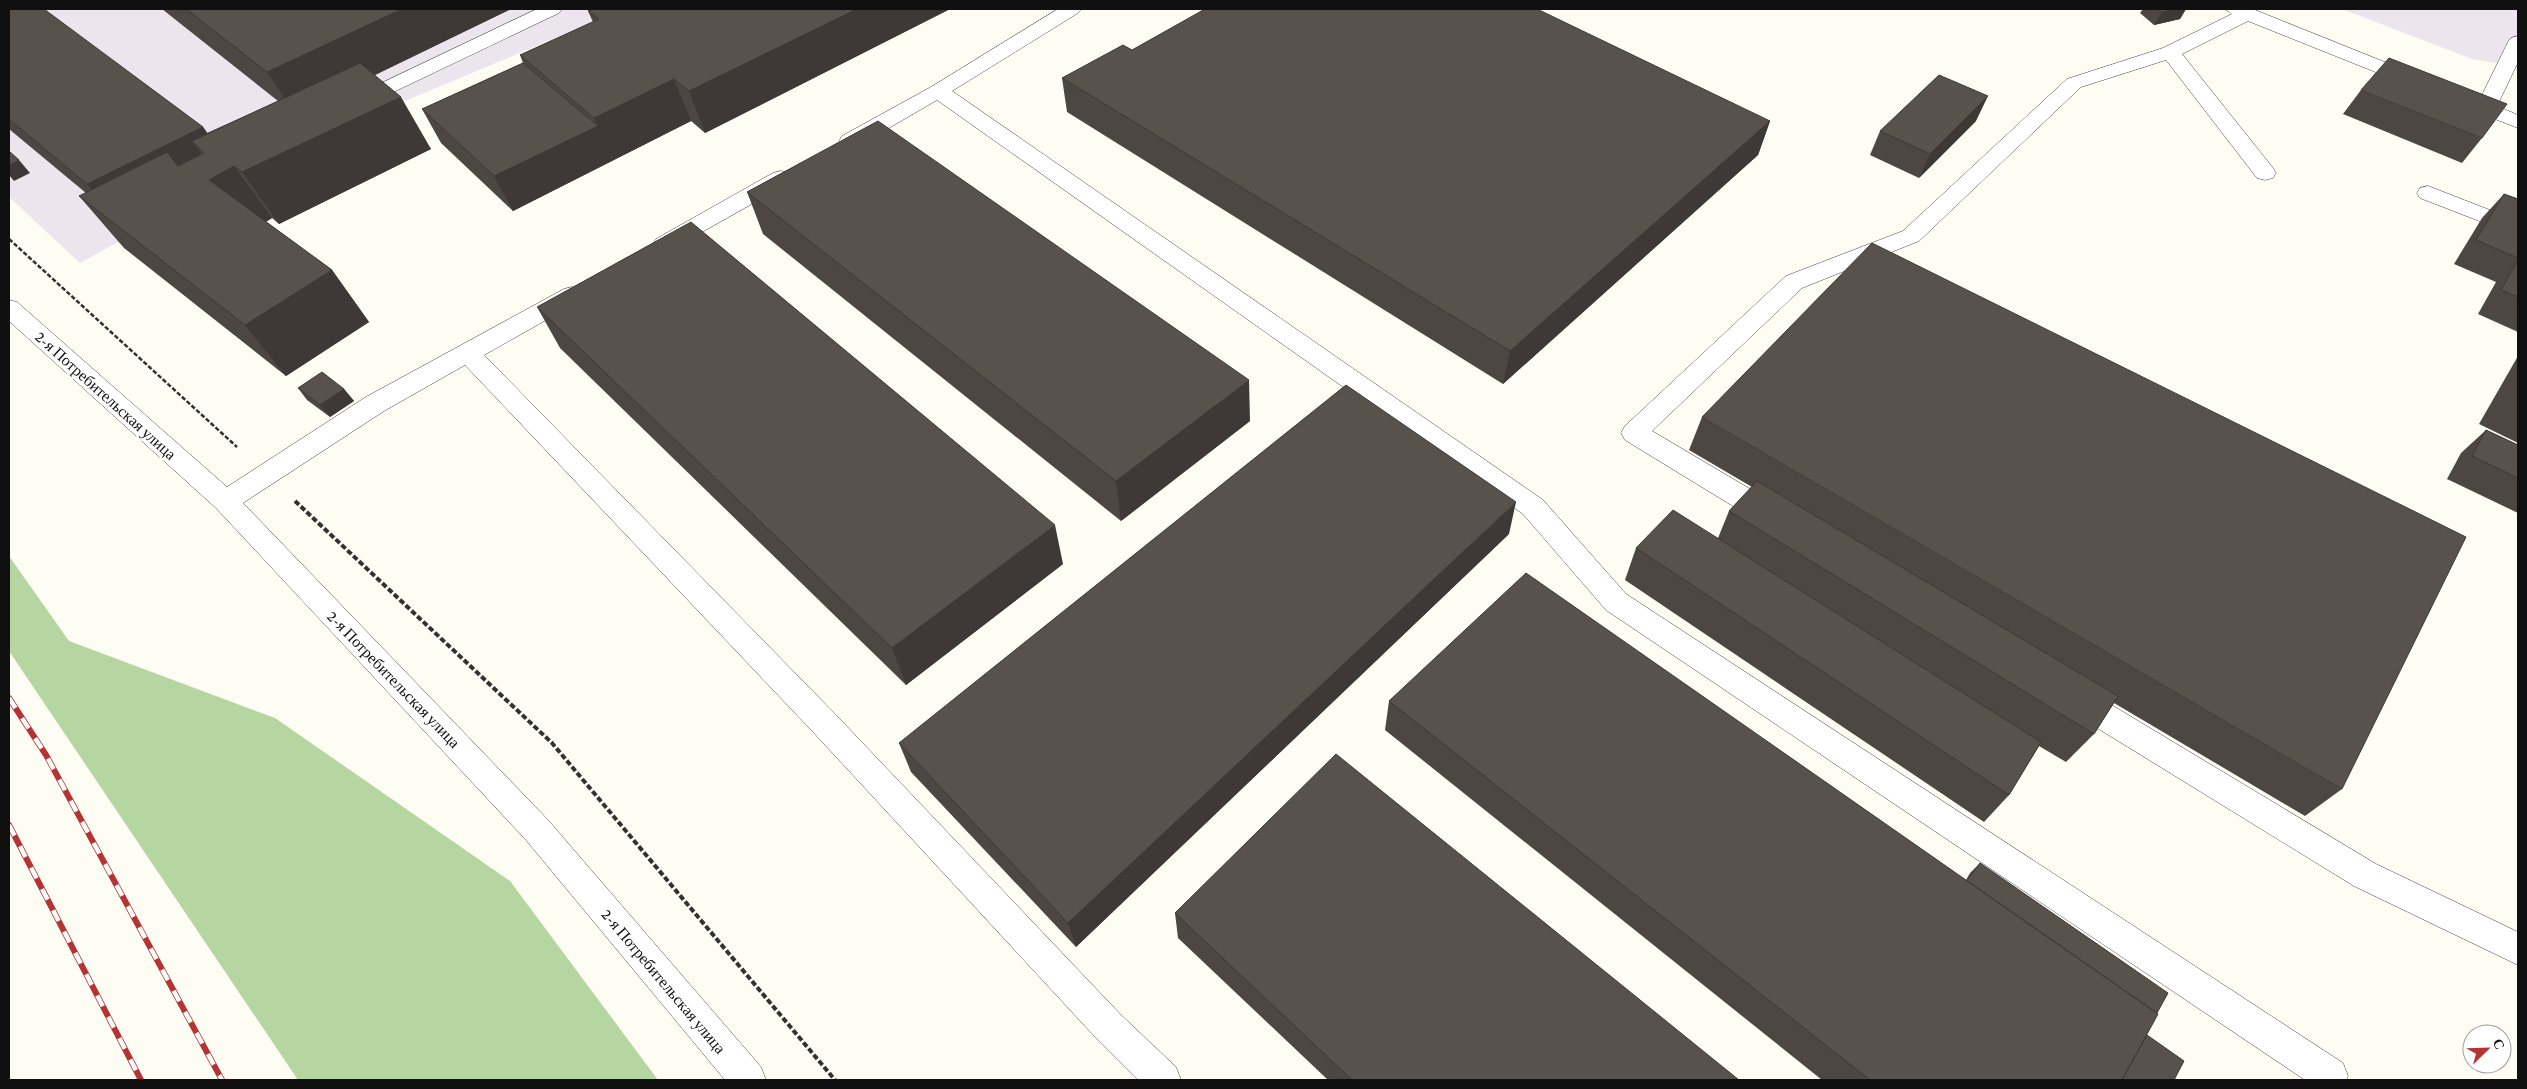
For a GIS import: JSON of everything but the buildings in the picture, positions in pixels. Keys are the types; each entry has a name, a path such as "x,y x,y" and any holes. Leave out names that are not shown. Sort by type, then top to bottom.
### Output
{"street":[{"path":"341,110 552,9"},
{"path":"834,150 938,92 1071,9"},
{"path":"1796,530 1634,433 1794,282 1911,236 2074,83 2170,52 2241,11 2518,122"},
{"path":"2485,109 2518,42"},
{"path":"2170,52 2266,173"},
{"path":"938,92 1533,507 1616,602 2330,1076 2328,1080"},
{"path":"642,256 799,169"},
{"path":"2428,192 2518,229"},
{"path":"225,501 376,404 590,285"},
{"name":"2-я Потребительская улица","path":"9,308 225,501 537,830 748,1080"},
{"path":"468,353 825,724 1110,1027 1163,1080"},
{"path":"2050,684 2365,874 2518,949"}],"path":[{"path":"9,239 267,474 552,743 835,1080"}],"shaded area":[{"path":"9,9 624,9 274,156 80,263 9,197"},
{"path":"2342,9 2518,9 2518,67 2472,59"}],"green space":[{"path":"9,556 69,641 275,718 510,881 658,1080 298,1080 9,651"}],"railway":[{"path":"9,698 46,755 222,1080"},
{"path":"9,825 141,1080"}]}
